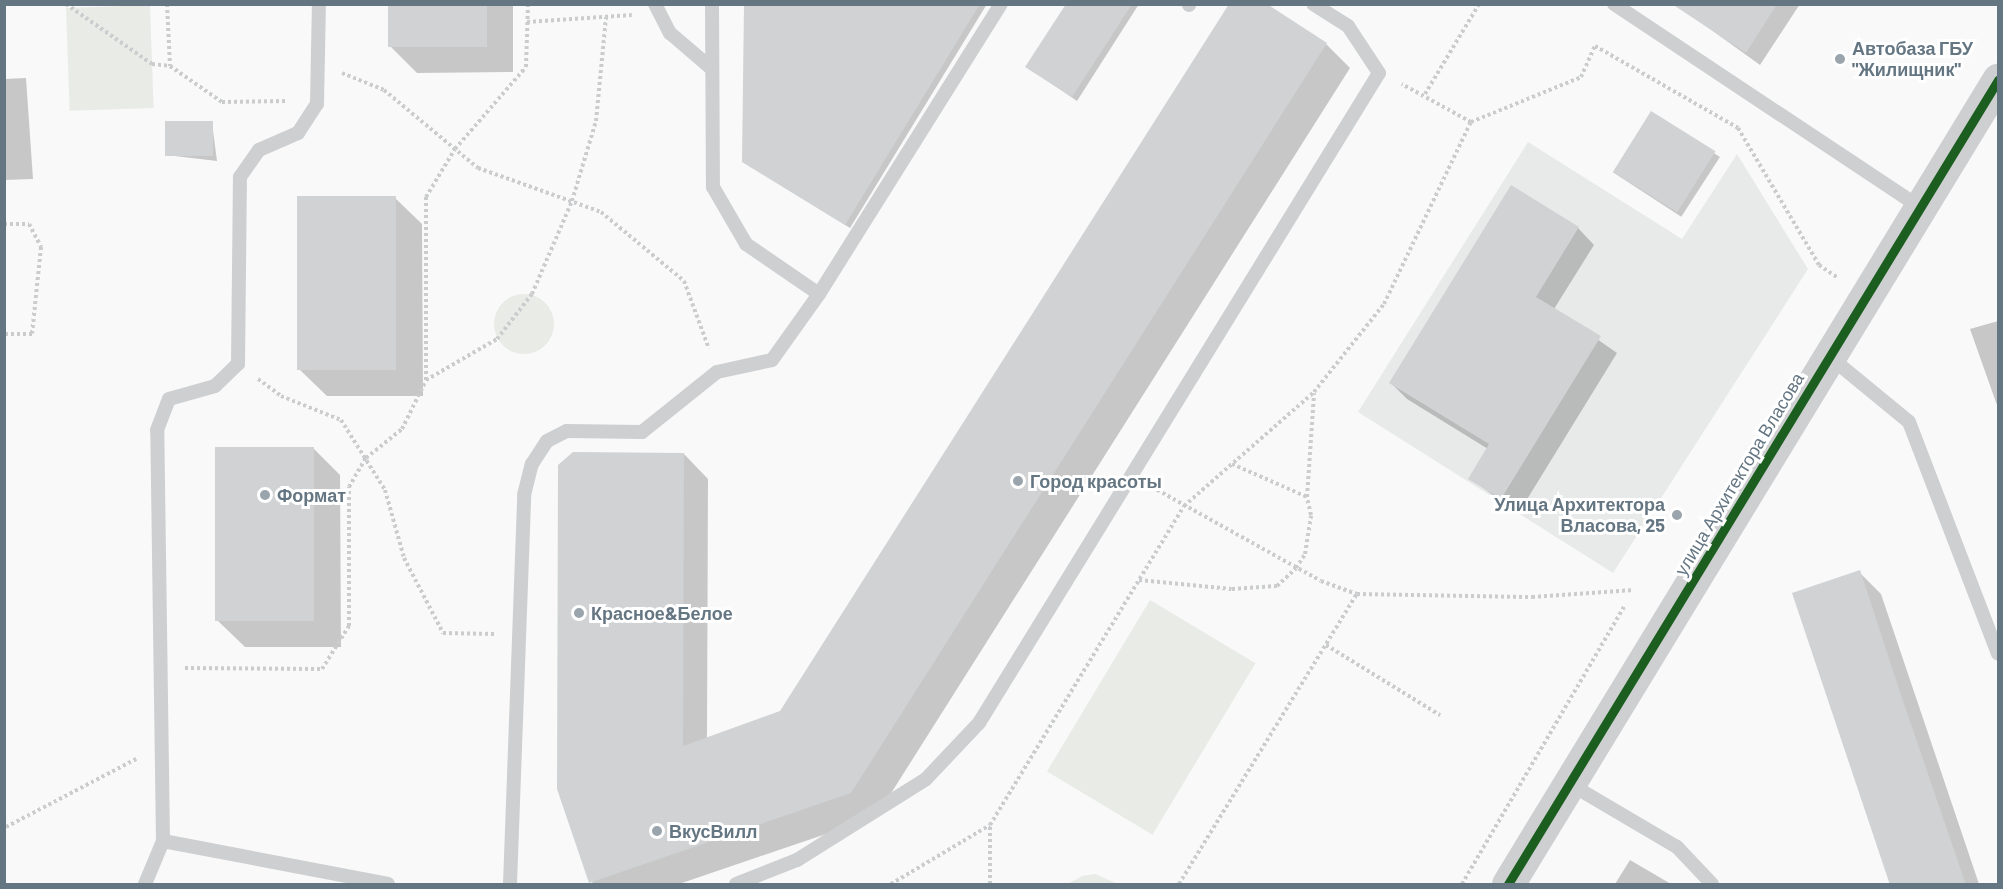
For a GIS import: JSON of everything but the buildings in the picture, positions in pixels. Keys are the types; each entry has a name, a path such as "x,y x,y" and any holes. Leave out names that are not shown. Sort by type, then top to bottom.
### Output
{"street":[{"name":"улица Архитектора Власова","path":"1508,885 1998,80"}],"lane":[{"path":"145,885 164,841 159,669 157,430 169,399 216,386 238,364 240,177 259,150 298,134 317,104 319,4"},
{"path":"712,4 710,152 713,187 723,208 746,244 819,294"},
{"path":"510,885 521,635 524,495 532,464 547,441 567,431 642,432 717,372 772,360 819,294 1001,4"},
{"path":"736,885 797,860 926,779 979,723 1379,73 1348,26 1313,4"},
{"path":"1614,4 1921,208"},
{"path":"657,9 670,33 711,69"},
{"path":"1830,357 1909,422 1998,654"},
{"path":"1570,784 1677,847 1712,885"},
{"path":"164,841 388,885"}],"path":[{"path":"66,4 152,64 170,66 222,102 263,99 317,104"},
{"path":"167,4 170,66"},
{"path":"159,669 322,669 349,626 349,487 366,458 402,429 426,380 426,197 455,149 526,67 528,4"},
{"path":"1425,94 1479,4"},
{"path":"528,22 606,17 657,9"},
{"path":"426,380 497,339 532,294 572,201 596,121 606,17"},
{"path":"891,885 990,825 1184,506 1314,392 1384,304 1471,122 1581,77 1595,46 1738,128 1819,265 1838,278"},
{"path":"318,63 384,90 478,168 601,212 684,281 717,372"},
{"path":"1379,73 1425,94 1471,122"},
{"path":"4,224 28,224 42,246 32,334 4,334"},
{"path":"238,364 281,396 340,420 385,490 404,558 443,633 521,635"},
{"path":"1139,580 1232,589 1277,586 1296,568 1308,536 1307,497 1314,392"},
{"path":"1232,464 1307,497"},
{"path":"1132,475 1296,568 1357,594 1532,597 1634,590"},
{"path":"1179,885 1357,594"},
{"path":"1462,885 1625,605"},
{"path":"1326,645 1440,715"},
{"path":"6,827 162,745"},
{"path":"990,825 990,885"}],"shaded area":[{"path":"150,5 154,108 70,111 66,8"},
{"path":"1528,142 1682,239 1737,154 1808,269 1613,573 1358,412"},
{"path":"518,294 530,294 541,299 549,307 554,324 552,336 541,349 530,354 518,354 507,349 499,341 494,330 494,318 499,307 507,299"},
{"path":"1150,600 1255,663 1152,835 1047,771"},
{"path":"1095,874 1118,884 1068,884 1082,876"}],"cycle path":[{"path":"1508,884 1998,80"}],"place":[{"name":"Автобаза ГБУ \"Жилищник\"","path":"1840,59"},
{"name":"Город красоты","path":"1018,481"},
{"name":"Формат","path":"265,495"},
{"name":"Улица Архитектора Власова, 25","path":"1677,515"},
{"name":"Красное&Белое","path":"579,613"},
{"name":"ВкусВилл","path":"657,831"}]}
